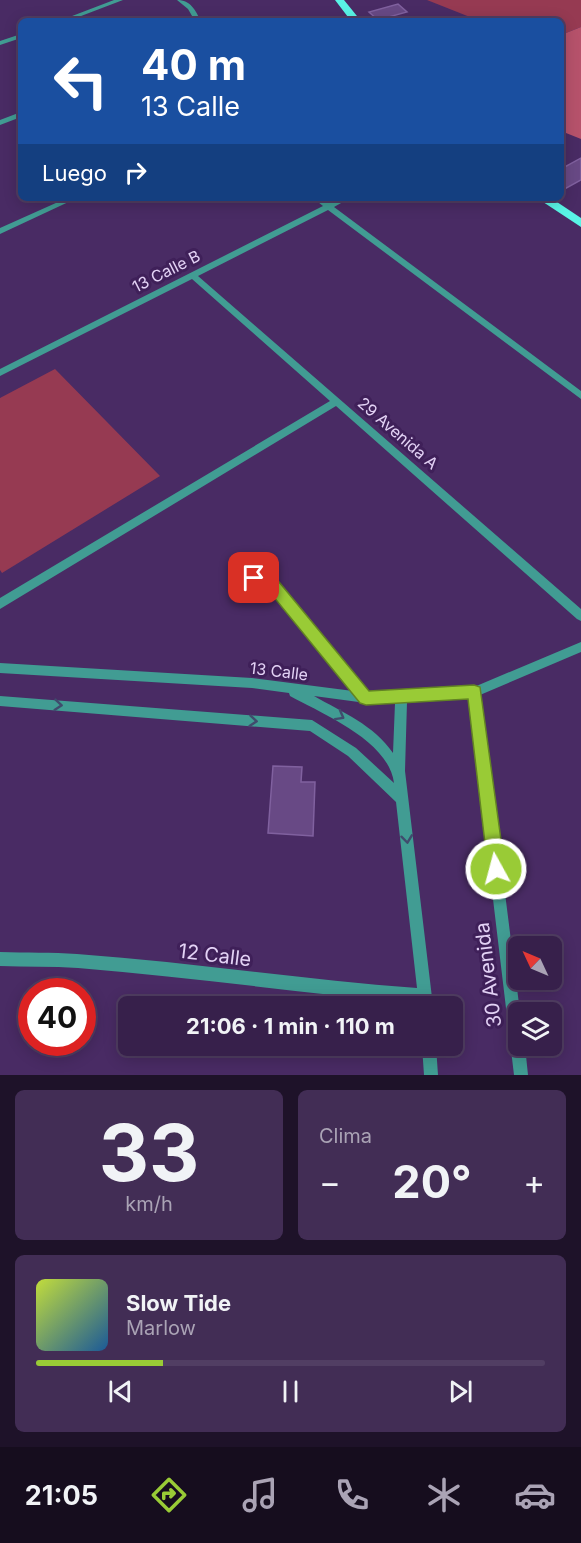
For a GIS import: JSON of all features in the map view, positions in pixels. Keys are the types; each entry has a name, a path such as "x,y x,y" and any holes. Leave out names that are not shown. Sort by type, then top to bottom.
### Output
{"main road":[{"path":"339,0 354,18"},
{"path":"548,201 581,223"}],"street":[{"path":"70,18 120,0"},
{"path":"180,0 191,8 196,18"},
{"path":"0,43 18,37"},
{"path":"0,123 18,115"},
{"path":"0,231 66,201"},
{"path":"320,201 581,396"},
{"name":"13 Calle B","path":"0,373 341,201"},
{"name":"29 Avenida A","path":"192,275 581,616"},
{"path":"0,604 337,401"},
{"path":"254,578 274,587 366,698"},
{"name":"13 Calle","path":"0,668 252,683 366,698 401,697 474,692 581,647"},
{"path":"288,689 355,725 381,746 399,771"},
{"name":"30 Avenida","path":"474,692 521,1075"},
{"path":"401,697 399,771 425,996"},
{"path":"0,702 312,726 352,752 402,799"},
{"name":"12 Calle","path":"0,959 167,969 387,996"},
{"path":"429,1056 430,1075"}],"shaded area":[{"path":"427,0 581,0 581,27 564,34 564,18 472,18"},
{"path":"581,27 581,139 564,132 564,34"},
{"path":"55,369 160,476 2,573 0,570 0,398"}],"building":[{"path":"398,4 407,12 376,18 369,12"},
{"path":"581,158 581,180 564,189 564,167"},
{"path":"273,766 302,767 301,782 315,782 313,836 268,833"}],"route":[{"path":"254,578 274,587 366,698 474,692 496,869"}]}
